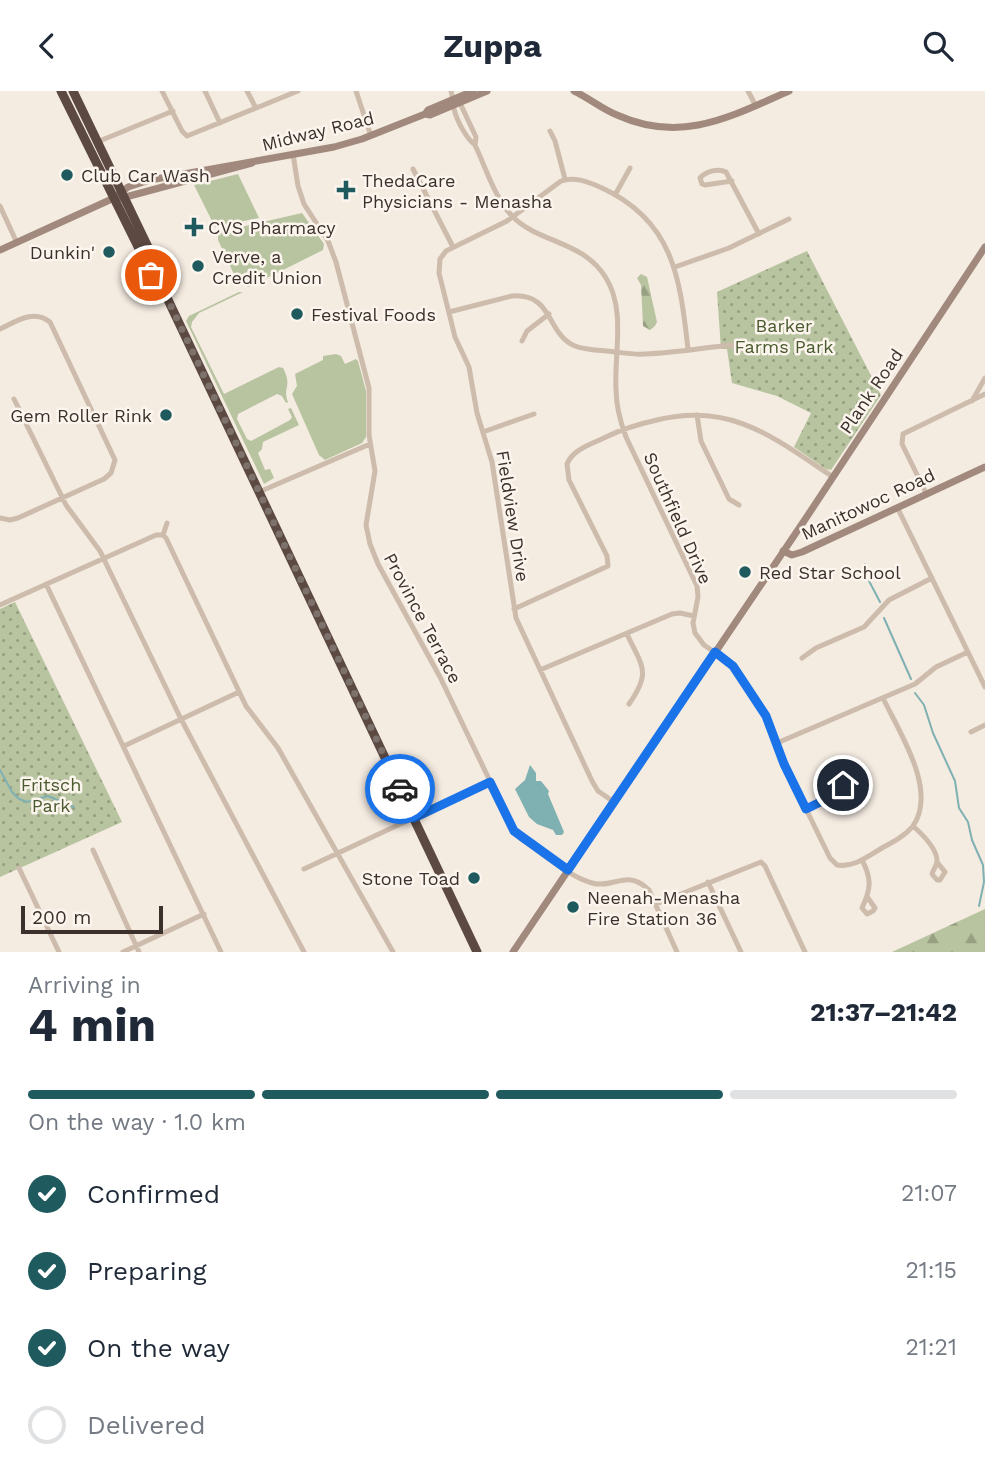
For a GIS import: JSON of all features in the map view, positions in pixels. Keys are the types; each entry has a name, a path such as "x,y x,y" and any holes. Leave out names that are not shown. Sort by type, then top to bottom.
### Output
{"highway":[{"path":"61,91 162,276 161,285 477,952"},
{"path":"73,91 120,195"}],"street":[{"path":"162,91 187,136 298,91"},
{"path":"205,91 220,123"},
{"path":"247,91 256,108"},
{"path":"356,91 372,136"},
{"name":"Midway Road","path":"0,250 150,180 236,163 256,162 372,136 425,114 430,115 473,91"},
{"name":"Midway Road","path":"454,100 487,91"},
{"path":"574,91 617,115 641,124 676,128 710,124 789,91"},
{"path":"748,91 756,106"},
{"name":"Southfield Drive","path":"454,100 469,140 475,145 513,216 523,224 584,254 606,277 616,305 616,396 623,429 697,586 695,633 701,642 739,673 766,716 784,764 833,862 847,866 862,860"},
{"path":"97,142 173,111"},
{"path":"550,131 565,179"},
{"name":"Province Terrace","path":"293,154 302,198 333,254 369,388 370,444 375,471 366,519 370,544 382,571 440,677 514,831 582,880 596,884 624,879 635,880 649,890 677,952"},
{"path":"615,195 630,168"},
{"path":"413,169 453,247 513,216 565,179 584,181 615,195 637,211 650,225 664,244 675,267 681,288 688,349"},
{"path":"732,181 705,185 700,177 721,170 726,172 732,181 759,233"},
{"path":"0,206 17,243"},
{"path":"675,267 729,248 789,219"},
{"name":"Fieldview Drive","path":"453,247 443,254 438,269 457,341 469,367 475,405 492,462 518,623 592,781 598,791 614,802"},
{"name":"Plank Road","path":"783,551 985,247"},
{"path":"449,312 516,295 541,305 569,344 582,348 645,354 731,345 741,350"},
{"path":"522,341 527,331 549,314"},
{"path":"0,329 30,316 39,316 50,322 113,452 114,464 108,476 62,499 13,520 0,518"},
{"path":"972,401 985,378"},
{"path":"927,495 901,437 985,394"},
{"path":"14,399 62,499 104,558 181,719 304,952"},
{"path":"483,432 534,414"},
{"path":"697,415 701,442 729,499 739,505"},
{"path":"514,609 608,566 607,556 569,480 567,464 577,452 623,429 671,417 697,415 729,418 756,428 833,477"},
{"path":"259,492 370,444"},
{"name":"Manitowoc Road","path":"513,952 783,551 792,555 802,552 985,467"},
{"path":"898,509 985,687"},
{"path":"163,535 167,523"},
{"path":"0,605 156,535 163,535"},
{"path":"163,535 239,692 273,740 393,952"},
{"path":"802,658 816,648 864,627 889,600 932,578"},
{"path":"46,584 221,952"},
{"path":"540,670 676,613 694,616"},
{"path":"627,633 644,674 640,687 629,704"},
{"path":"777,743 915,684 936,667 968,652"},
{"path":"124,745 239,692"},
{"path":"868,898 869,878 862,860 898,839 913,825 922,803 921,783 883,698"},
{"path":"971,732 985,725"},
{"path":"304,869 490,782"},
{"path":"806,809 841,792"},
{"path":"913,825 930,845 937,862"},
{"path":"93,850 138,949"},
{"path":"656,904 761,862 805,952"},
{"path":"19,868 59,952"},
{"path":"708,882 741,952"},
{"path":"123,952 138,949 204,915"}],"green space":[{"path":"238,174 259,218 215,227 194,185"},
{"path":"302,213 324,244 323,250 249,287 238,283 218,235 224,231"},
{"name":"Barker Farms Park","path":"807,251 881,395 831,470 794,447 811,413 777,396 732,383 727,349 721,349 717,292"},
{"path":"641,274 647,277 657,322 650,330 643,326 641,285 637,278"},
{"path":"243,292 199,313 191,327 224,394 279,367 283,368 287,379 288,402 277,394 238,414 237,419 247,439 251,441 290,420 292,417 288,409 291,408 299,425 263,442 258,453 265,470 270,469 274,478 264,484 186,321 189,316"},
{"path":"323,356 341,356 345,364 356,359 358,361 366,391 366,437 362,443 325,460 319,455 292,394 297,386 295,374 323,360"},
{"name":"Fritsch Park","path":"15,602 122,822 0,877 0,609"},
{"path":"985,909 985,952 892,952"}],"water":[{"path":"530,765 536,773 536,781 541,781 549,791 564,832 562,835 556,835 553,830 537,824 529,817 515,789 525,780"}],"waterway":[{"path":"865,564 868,579 880,602"},
{"path":"884,618 911,679"},
{"path":"915,693 924,705 933,733 955,781 959,808 968,822 972,840 983,865 984,882 979,906"},
{"path":"0,770 19,799 27,802 48,796 74,807"}],"way so far":[{"path":"151,275 161,285 400,789"}],"place":[{"name":"Club Car Wash","path":"67,175"},
{"name":"ThedaCare Physicians - Menasha","path":"346,190"},
{"name":"CVS Pharmacy","path":"194,227"},
{"name":"Dunkin'","path":"109,252"},
{"name":"Verve, a Credit Union","path":"198,266"},
{"name":"Festival Foods","path":"297,314"},
{"name":"Gem Roller Rink","path":"166,415"},
{"name":"Red Star School","path":"745,572"},
{"name":"Stone Toad","path":"474,878"},
{"name":"Neenah-Menasha Fire Station 36","path":"573,907"}],"route":[{"path":"400,789 414,818 490,782 511,827 521,839 568,870 715,652 739,673 766,716 784,764 806,809 841,792 843,785"}]}
